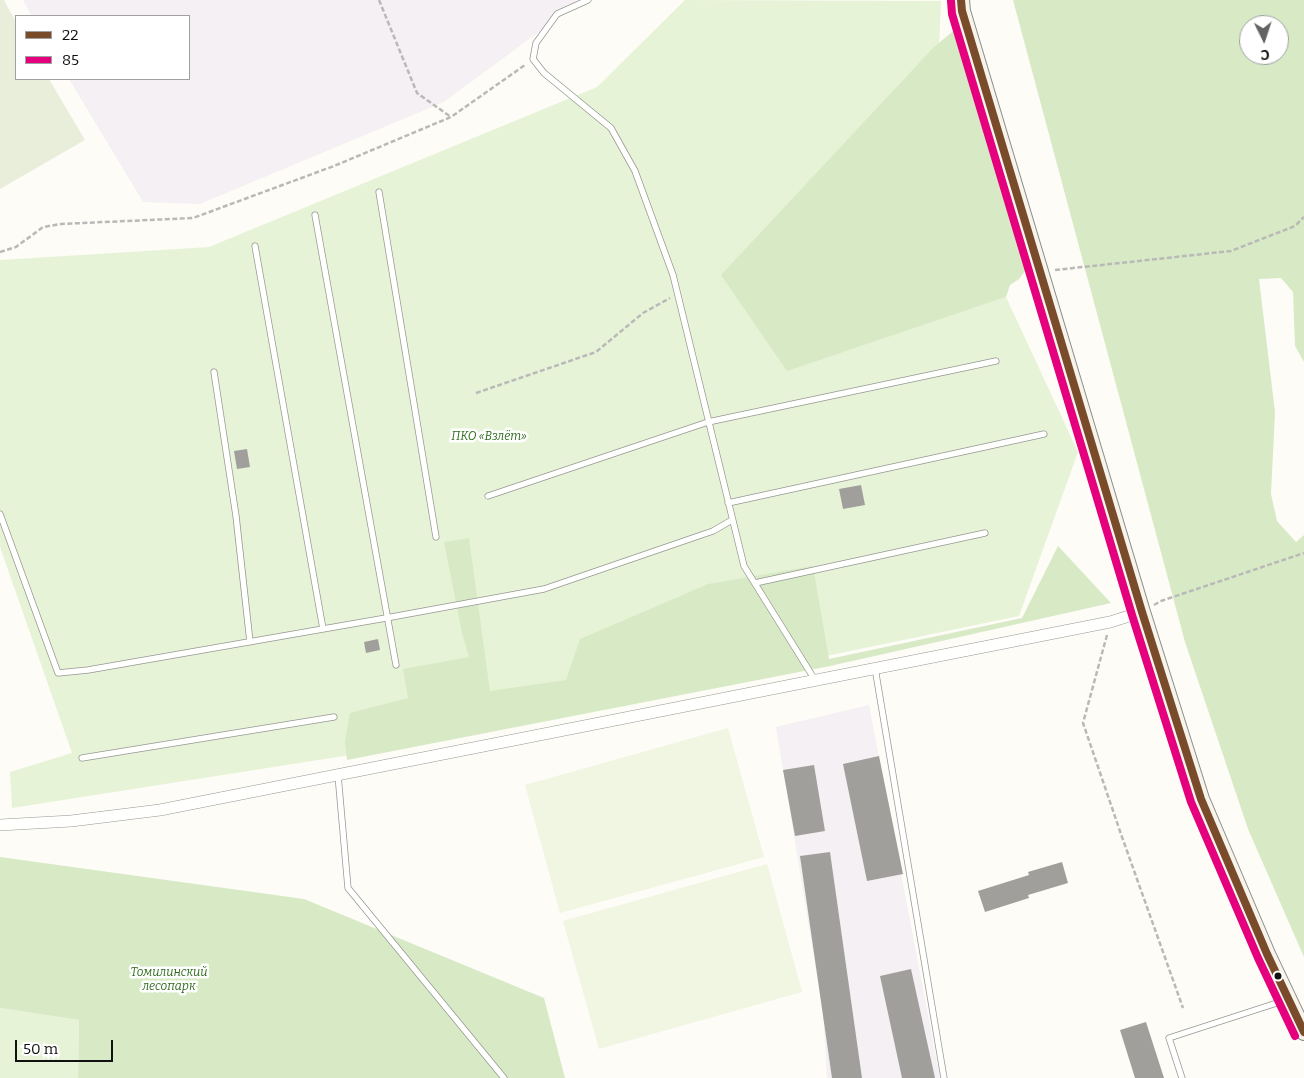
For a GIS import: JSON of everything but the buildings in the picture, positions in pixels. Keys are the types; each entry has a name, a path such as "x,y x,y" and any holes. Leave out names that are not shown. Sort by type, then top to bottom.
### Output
{"main road":[{"path":"961,0 962,11 1142,612 1201,799 1267,954 1304,1032"}],"street":[{"path":"0,826 71,822 160,810 1110,622 1142,612"}],"lane":[{"path":"588,0 557,14 536,43 533,60 544,73 611,128 635,171 672,275 744,566 815,680"},
{"path":"379,192 436,537"},
{"path":"315,215 386,618 396,665"},
{"path":"255,246 322,629"},
{"path":"488,496 708,422 996,361"},
{"path":"214,372 236,516 250,642"},
{"path":"728,503 1044,434"},
{"path":"0,514 58,673 88,670 250,642 544,589 713,531 732,520"},
{"path":"755,583 985,533"},
{"path":"874,668 944,1078"},
{"path":"82,758 334,717"},
{"path":"338,774 348,888 504,1078"},
{"path":"1182,1078 1169,1038 1288,999"}],"path":[{"path":"379,0 417,93 451,117"},
{"path":"0,252 16,247 43,227 61,224 193,218 334,166 451,117 533,60"},
{"path":"1041,271 1231,251 1295,226 1304,218"},
{"path":"476,393 596,352 643,313 677,294"},
{"path":"1142,612 1161,601 1304,553"},
{"path":"1110,622 1083,723 1183,1008"}],"shaded area":[{"path":"23,0 582,0 444,102 200,204 143,202 70,80 190,80 190,15 31,15"},
{"path":"869,705 940,1078 827,1078 823,1012 776,727"}],"green space":[{"path":"0,0 4,0 15,20 15,80 50,80 85,140 0,189"},
{"name":"ПКО «Взлёт»","path":"685,0 941,1 939,48 787,370 1006,297 1078,452 1019,616 344,756 12,808 10,772 72,753 0,547 0,260 209,247 597,87"},
{"path":"1013,0 1304,0 1304,362 1295,346 1293,292 1281,278 1259,279 1275,412 1271,494 1277,521 1296,542 1304,535 1304,957 1248,829 1185,642"},
{"path":"958,27 1029,266 1019,279 1010,285 1006,297 787,371 721,275 934,47"},
{"path":"469,538 490,691 566,680 580,639 708,584 813,566 829,659 1022,618 1058,546 1111,603 830,666 347,760 345,741 350,713 408,698 403,669 469,657 462,633 444,542"},
{"path":"728,728 764,857 560,913 525,785"},
{"name":"Томилинский лесопарк","path":"0,857 304,899 544,998 565,1078 78,1078 79,1020 0,1008"},
{"path":"767,864 802,992 599,1049 563,921"},
{"path":"0,1008 79,1020 78,1078 0,1078"}],"transit line":[{"name":"22","path":"961,0 962,11 1142,612 1201,799 1267,954 1304,1032"},
{"name":"85","path":"951,1 952,14 1132,615 1191,802 1258,958 1295,1036"}]}
